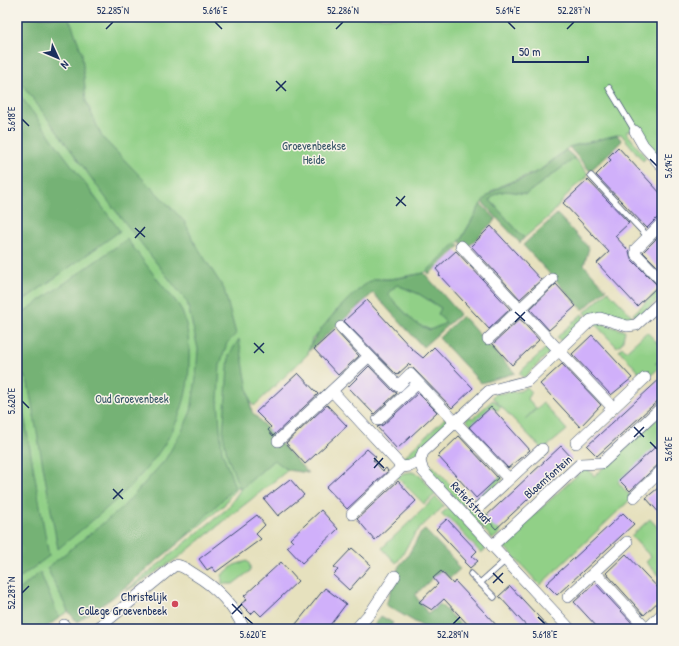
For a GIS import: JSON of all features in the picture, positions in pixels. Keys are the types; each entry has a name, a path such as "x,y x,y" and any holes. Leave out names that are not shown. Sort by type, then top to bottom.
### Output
{"street":[{"path":"635,131 643,145 662,166"},
{"path":"662,223 636,249 636,254 662,281"},
{"path":"462,246 613,408"},
{"path":"488,340 552,279"},
{"path":"352,514 402,467 410,466 420,461 423,452 489,391 527,381 591,320 600,318 627,326 636,325 662,301"},
{"path":"341,326 398,386 410,374 509,479"},
{"path":"278,442 333,392 369,356"},
{"name":"Bloemfontein","path":"576,443 645,378"},
{"path":"378,420 418,383"},
{"path":"333,392 402,467"},
{"name":"Bloemfontein","path":"492,546 580,464 602,464 662,408"},
{"name":"Bloemfontein","path":"479,507 542,449"},
{"name":"Retiefstraat","path":"420,461 423,471 570,629"},
{"path":"634,497 662,470"},
{"path":"568,597 627,542"},
{"path":"97,629 175,565 184,567 212,586 233,609 244,629"},
{"path":"595,572 647,629 662,614"},
{"path":"356,629 370,612 395,576"}],"lane":[{"path":"609,88 635,131"},
{"path":"591,176 648,237"},
{"path":"480,583 506,560"},
{"path":"471,574 494,597"}],"green space":[{"path":"17,17 662,17 662,156 655,154 635,128 626,132 646,158 643,161 621,134 569,147 539,171 505,184 492,191 481,204 460,241 427,271 424,273 391,279 375,279 335,312 321,331 312,339 308,354 254,406 249,399 245,426 267,461 232,493 224,505 181,541 59,617 17,629"},
{"path":"17,17 67,17 72,25 82,53 86,101 102,137 185,222 193,240 224,289 236,334 227,343 220,365 218,401 222,451 235,487 181,541 112,598 77,622 68,611 47,568 122,508 165,460 184,427 191,411 196,378 198,349 187,302 108,201 17,77"},
{"path":"17,91 120,231 17,305"},
{"path":"617,135 622,141 590,171 569,147"},
{"path":"566,150 575,158 526,194 506,191 498,193 490,200 524,238 520,243 482,202 489,195 503,186 539,171"},
{"path":"575,158 588,174 586,178 572,189 551,215 524,238 490,200 498,193 506,191 526,194"},
{"path":"481,204 496,219 469,246 465,242 462,244 460,241"},
{"path":"557,214 589,248 584,265 606,289 583,310 523,245"},
{"name":"Oud Groevenbeek","path":"127,239 181,309 187,328 189,349 186,393 177,421 163,446 146,470 103,511 58,549 28,383 17,365 17,320 21,314"},
{"path":"456,243 460,246 429,274 427,271"},
{"path":"424,273 460,314 423,347 373,293 308,352 317,335 336,311 358,290 368,283 375,279 388,279","holes":["397,285 419,294 441,308 438,314 446,323 430,330 419,325 400,308 388,293"]},
{"path":"397,285 419,294 441,308 447,323 430,330 416,323 405,313 388,293"},
{"path":"661,288 662,296 638,318 633,314"},
{"path":"608,291 636,320 632,322 587,315 585,312"},
{"path":"582,314 586,318 561,341 557,337"},
{"path":"462,316 515,373 481,383 439,338"},
{"path":"598,322 625,331 622,343 617,347 595,324"},
{"path":"647,332 662,348 662,358 655,364 662,360 662,365 646,380 619,350 622,347 626,351"},
{"path":"239,339 252,412 308,473 288,470 274,460 240,490 227,455 223,434 229,355"},
{"path":"547,347 551,351 524,378 519,373"},
{"path":"527,387 532,392 527,398 536,408 525,419 543,403 567,430 543,450 492,397 495,394 520,391"},
{"path":"493,400 501,407 497,411 492,406 471,425 466,420 469,417 473,418"},
{"path":"22,404 49,556 17,580 17,415"},
{"path":"662,414 662,441 618,482 632,498 540,585 502,544 586,467 594,476"},
{"path":"445,418 450,422 414,456 405,460 403,458"},
{"path":"274,459 288,470 179,557 122,594 228,508 240,490"},
{"path":"426,462 431,467 433,466 466,502 462,506 426,468"},
{"path":"412,472 419,475 436,494 424,504 397,477 404,473"},
{"path":"500,476 503,479 476,507 501,532 493,539 465,509"},
{"path":"436,497 444,506 416,533 396,563 382,548"},
{"path":"449,507 487,548 481,553 448,517 445,518 441,514"},
{"path":"650,519 662,532 662,579 646,562 651,557 631,536"},
{"path":"425,530 456,562 455,564 460,569 450,578 441,570 415,595 428,614 440,604 465,629 427,629 386,605 399,566 407,557 420,534"},
{"path":"247,561 250,565 250,571 233,584 222,584 222,575 234,565"},
{"path":"40,572 59,618 44,629 17,629 17,592"},
{"path":"381,616 393,623 389,629 372,629"}],"building":[{"path":"618,147 662,195 662,216 657,218 647,228 596,175 611,160 608,157"},
{"path":"588,180 629,223 615,236 629,251 631,259 658,286 637,306 597,263 609,252 563,203"},
{"path":"491,226 541,280 520,299 471,246"},
{"path":"662,233 662,271 643,252"},
{"path":"456,251 510,309 489,329 439,275 440,274 436,269"},
{"path":"556,284 576,306 549,330 530,309"},
{"path":"367,300 412,349 423,358 434,347 473,388 452,408 409,364 397,375 344,321"},
{"path":"520,319 539,340 512,365 493,344"},
{"path":"335,330 359,356 338,375 314,349"},
{"path":"592,335 632,378 611,395 572,354"},
{"path":"562,364 601,405 580,427 540,384"},
{"path":"369,366 393,391 397,393 374,414 348,387"},
{"path":"298,373 318,394 273,436 268,430 271,427 256,412"},
{"path":"662,377 662,397 597,456 587,446"},
{"path":"418,393 437,412 397,449 377,427 383,425"},
{"path":"327,405 347,426 305,464 286,443"},
{"path":"491,407 530,450 508,468 469,427"},
{"path":"459,436 498,478 476,498 438,456"},
{"path":"662,441 662,461 630,491 619,480"},
{"path":"561,446 572,458 496,529 485,517"},
{"path":"367,449 376,457 373,460 383,471 386,468 388,471 347,509 326,487"},
{"path":"290,479 304,495 278,516 264,499"},
{"path":"398,481 416,501 375,540 357,519"},
{"path":"658,488 662,492 662,516 646,498"},
{"path":"321,510 338,529 302,563 287,547 293,542 290,539"},
{"path":"623,513 634,524 557,595 546,584"},
{"path":"257,515 265,525 256,534 261,539 216,572 212,567 207,570 199,559"},
{"path":"447,519 477,551 472,556 478,561 470,568 464,562 466,561 436,529"},
{"path":"352,548 371,565 349,590 333,575 338,570 334,567"},
{"path":"626,554 662,592 662,598 644,615 606,573"},
{"path":"281,562 298,581 261,616 255,610 251,614 241,604 247,599 244,596"},
{"path":"441,571 453,584 455,581 500,629 472,629 444,599 432,610 419,602 438,584 433,578"},
{"path":"595,583 633,624 628,629 599,629 574,602"},
{"path":"510,586 550,629 529,629 499,596"},
{"path":"325,588 346,604 327,629 292,629"}],"place":[{"name":"Christelijk College Groevenbeek","path":"175,604"}],"park label":[{"name":"Groevenbeekse Heide","path":"314,153"}]}
